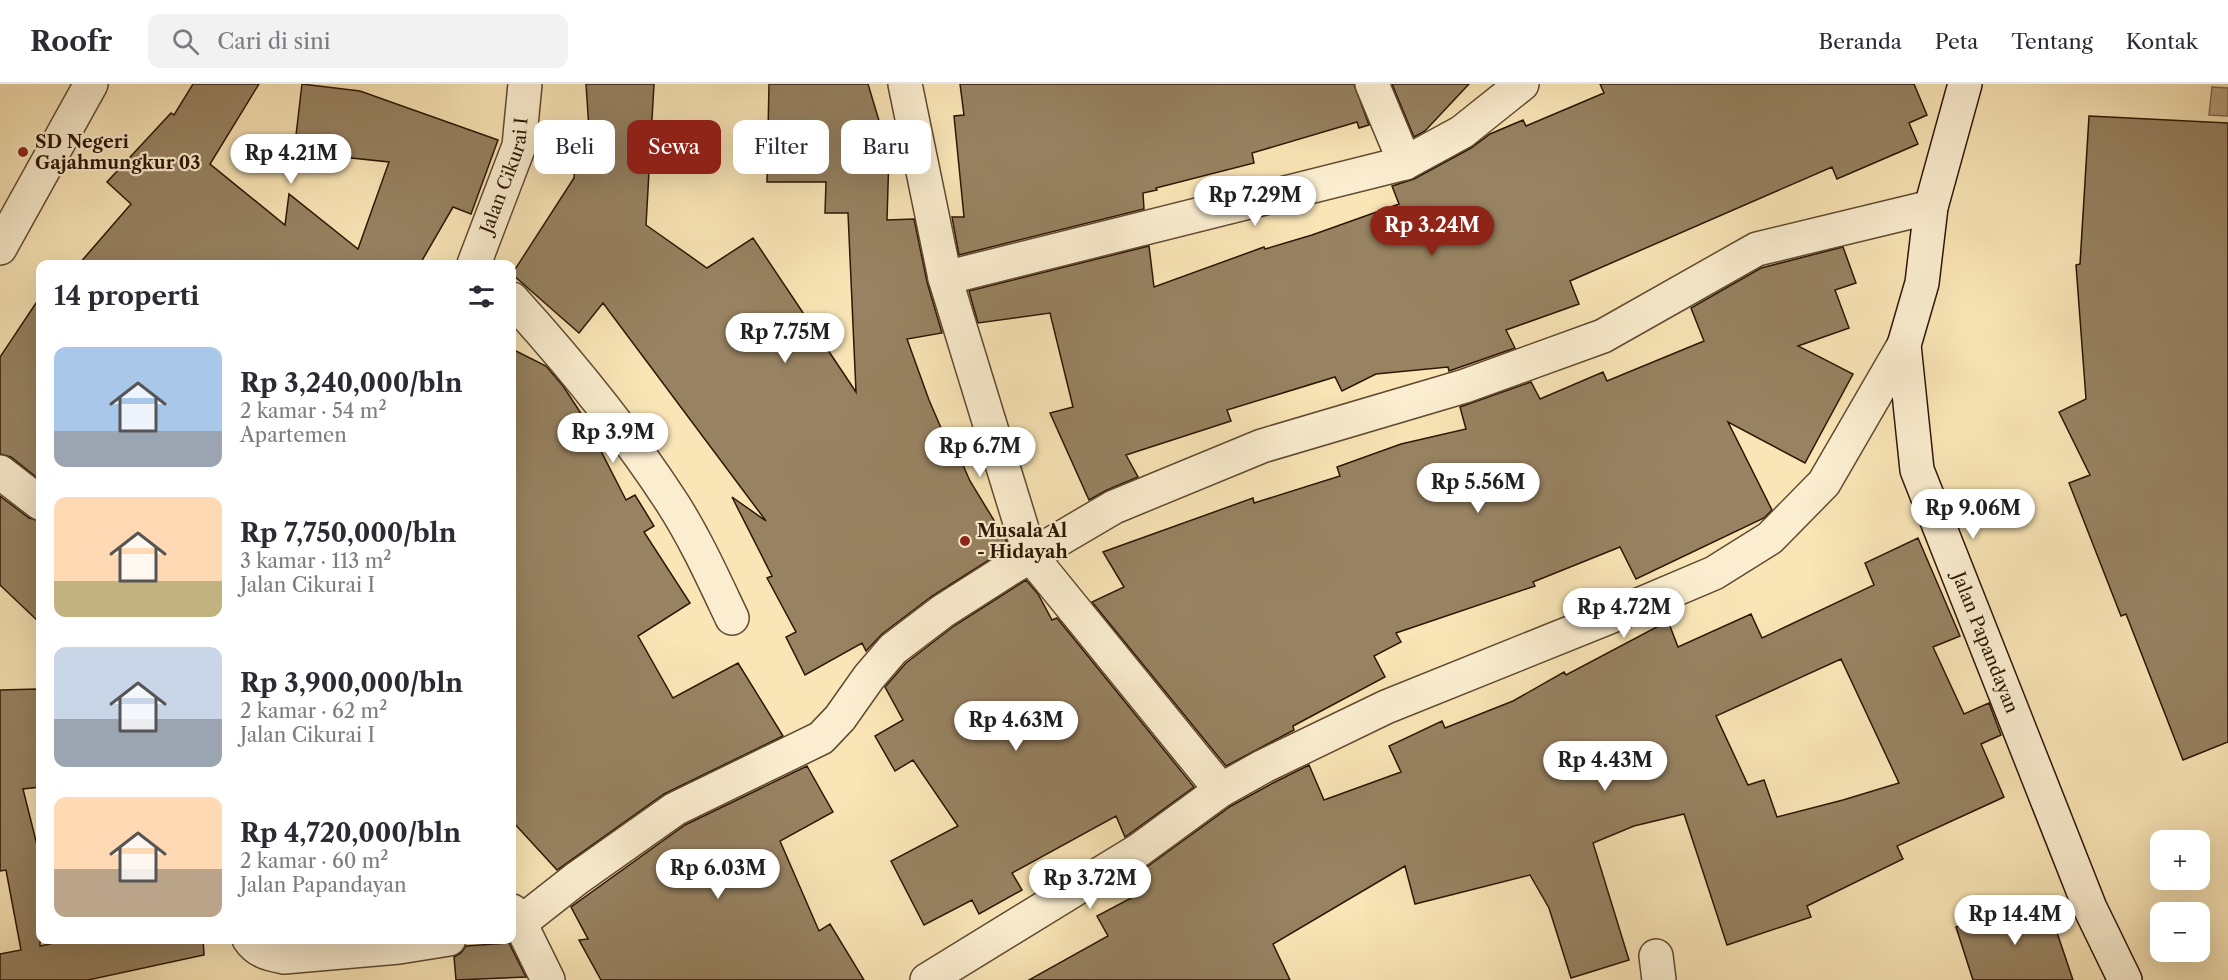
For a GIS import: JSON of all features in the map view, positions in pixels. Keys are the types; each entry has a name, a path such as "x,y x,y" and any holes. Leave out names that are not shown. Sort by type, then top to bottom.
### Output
{"street":[{"path":"0,248 91,84"},
{"name":"Jalan Cikurai I","path":"478,260 519,146 525,84"},
{"path":"904,84 945,278 1030,555 1221,790"},
{"path":"1372,84 1405,163"},
{"path":"945,278 1405,163 1461,132 1522,84"},
{"name":"Jalan Papandayan","path":"1965,84 1931,207 1922,283 1904,345 1917,470 2090,908 2125,980"},
{"path":"516,919 675,809 821,738 840,718 869,677 893,649 943,611 1030,555 1114,507 1263,446 1465,386 1603,336 1757,249 1931,207"},
{"path":"516,304 605,410 673,505 707,565 732,618"},
{"path":"927,980 1139,849 1221,790 1264,766 1386,707 1714,573 1770,538 1824,483 1904,345"},
{"path":"0,472 36,500"},
{"path":"516,924 548,980"},
{"path":"253,944 268,954 284,957 418,944"}],"shaded area":[{"path":"2212,87 2228,88 2228,116 2209,115"}],"building":[{"path":"193,84 259,84 210,164 285,225 289,194 358,249 389,162 294,152 302,84 360,91 498,140 471,214 453,207 422,260 82,260 131,204 107,182 171,113 174,115"},
{"path":"586,84 654,84 652,120 627,120 627,174 649,174 646,225 707,268 753,238 856,392 848,213 825,213 826,182 767,182 767,174 829,174 829,120 768,120 769,84 868,84 879,120 841,120 841,174 888,174 887,220 914,219 927,282 942,333 907,339 929,400 951,451 956,449 970,481 1006,540 1008,548 932,596 882,634 866,651 862,643 805,675 786,637 796,632 767,578 772,576 732,497 766,521 603,303 579,333 516,278 516,268 574,178 574,174 615,174 615,120 588,120"},
{"path":"960,84 1354,84 1369,125 1359,128 1357,122 1252,153 1254,163 1156,188 1157,190 1143,193 1144,209 959,255 952,217 964,217 954,116 964,115"},
{"path":"1392,84 1469,84 1425,131 1414,137"},
{"path":"1600,84 1914,84 1927,115 1909,123 1918,144 1837,179 1832,167 1570,281 1579,304 1506,330 1515,348 1449,371 1448,367 1376,374 1342,391 1335,377 1227,410 1231,421 1126,455 1138,477 1089,500 1050,413 1073,407 1050,313 978,323 969,291 1149,246 1154,287 1264,247 1265,249 1312,235 1399,204 1392,186 1414,179 1471,148 1490,134 1523,120 1526,126 1604,93"},
{"path":"2089,116 2228,123 2228,742 2183,760 2126,614 2121,616 2069,483 2090,475 2059,412 2086,399 2076,265 2080,264"},
{"path":"1843,247 1856,283 1835,290 1849,328 1798,346 1853,374 1805,463 1728,422 1772,510 1764,518 1636,579 1620,547 1533,582 1535,586 1396,633 1401,642 1374,656 1385,677 1293,726 1294,730 1226,766 1092,602 1124,587 1103,552 1253,498 1254,503 1340,476 1337,467 1401,444 1466,429 1460,407 1531,382 1540,399 1603,372 1607,381 1704,341 1691,308 1761,268"},
{"path":"36,303 36,477 11,457 0,454 0,357"},
{"path":"516,351 546,366 563,386 584,418 626,500 635,495 654,526 644,532 690,603 638,636 673,698 738,663 783,736 664,794 557,870 516,825"},
{"path":"0,496 29,518 36,520 36,619 0,585"},
{"path":"1918,538 1960,636 1933,647 1964,714 1989,703 2001,735 1981,744 2004,797 1897,846 1903,859 1807,906 1811,917 1727,945 1684,814 1634,826 1593,843 1629,960 1571,978 1549,908 1530,875 1415,904 1405,866 1273,944 1290,980 1029,980 1108,936 1097,916 1135,896 1134,894 1146,887 1140,872 1231,806 1309,765 1324,800 1401,772 1389,746 1442,721 1445,728 1513,701 1564,672 1566,675 1668,621 1678,647 1751,614 1762,638 1874,585 1865,563","holes":["1841,659 1899,783 1777,817 1764,780 1748,785 1716,716"]},
{"path":"1026,580 1038,594 1052,620 1057,618 1194,787 1125,837 1116,816 1012,873 1022,890 979,914 972,900 924,925 891,861 958,826 913,760 895,771 875,736 903,720 885,687 906,663 954,626"},
{"path":"36,689 36,787 23,789 36,841 36,944 40,946 49,944 203,944 204,955 88,980 0,980 0,954 21,950 6,870 0,871 0,690"},
{"path":"807,766 833,812 780,841 819,931 830,924 864,980 601,980 579,940 588,939 571,907 685,825"},
{"path":"2045,897 2073,980 1973,980 1956,927"},
{"path":"510,944 526,977 456,980 454,957 466,946"}],"place":[{"name":"SD Negeri Gajahmungkur 03","path":"23,152"},
{"name":"Musala Al - Hidayah","path":"965,541"}]}
